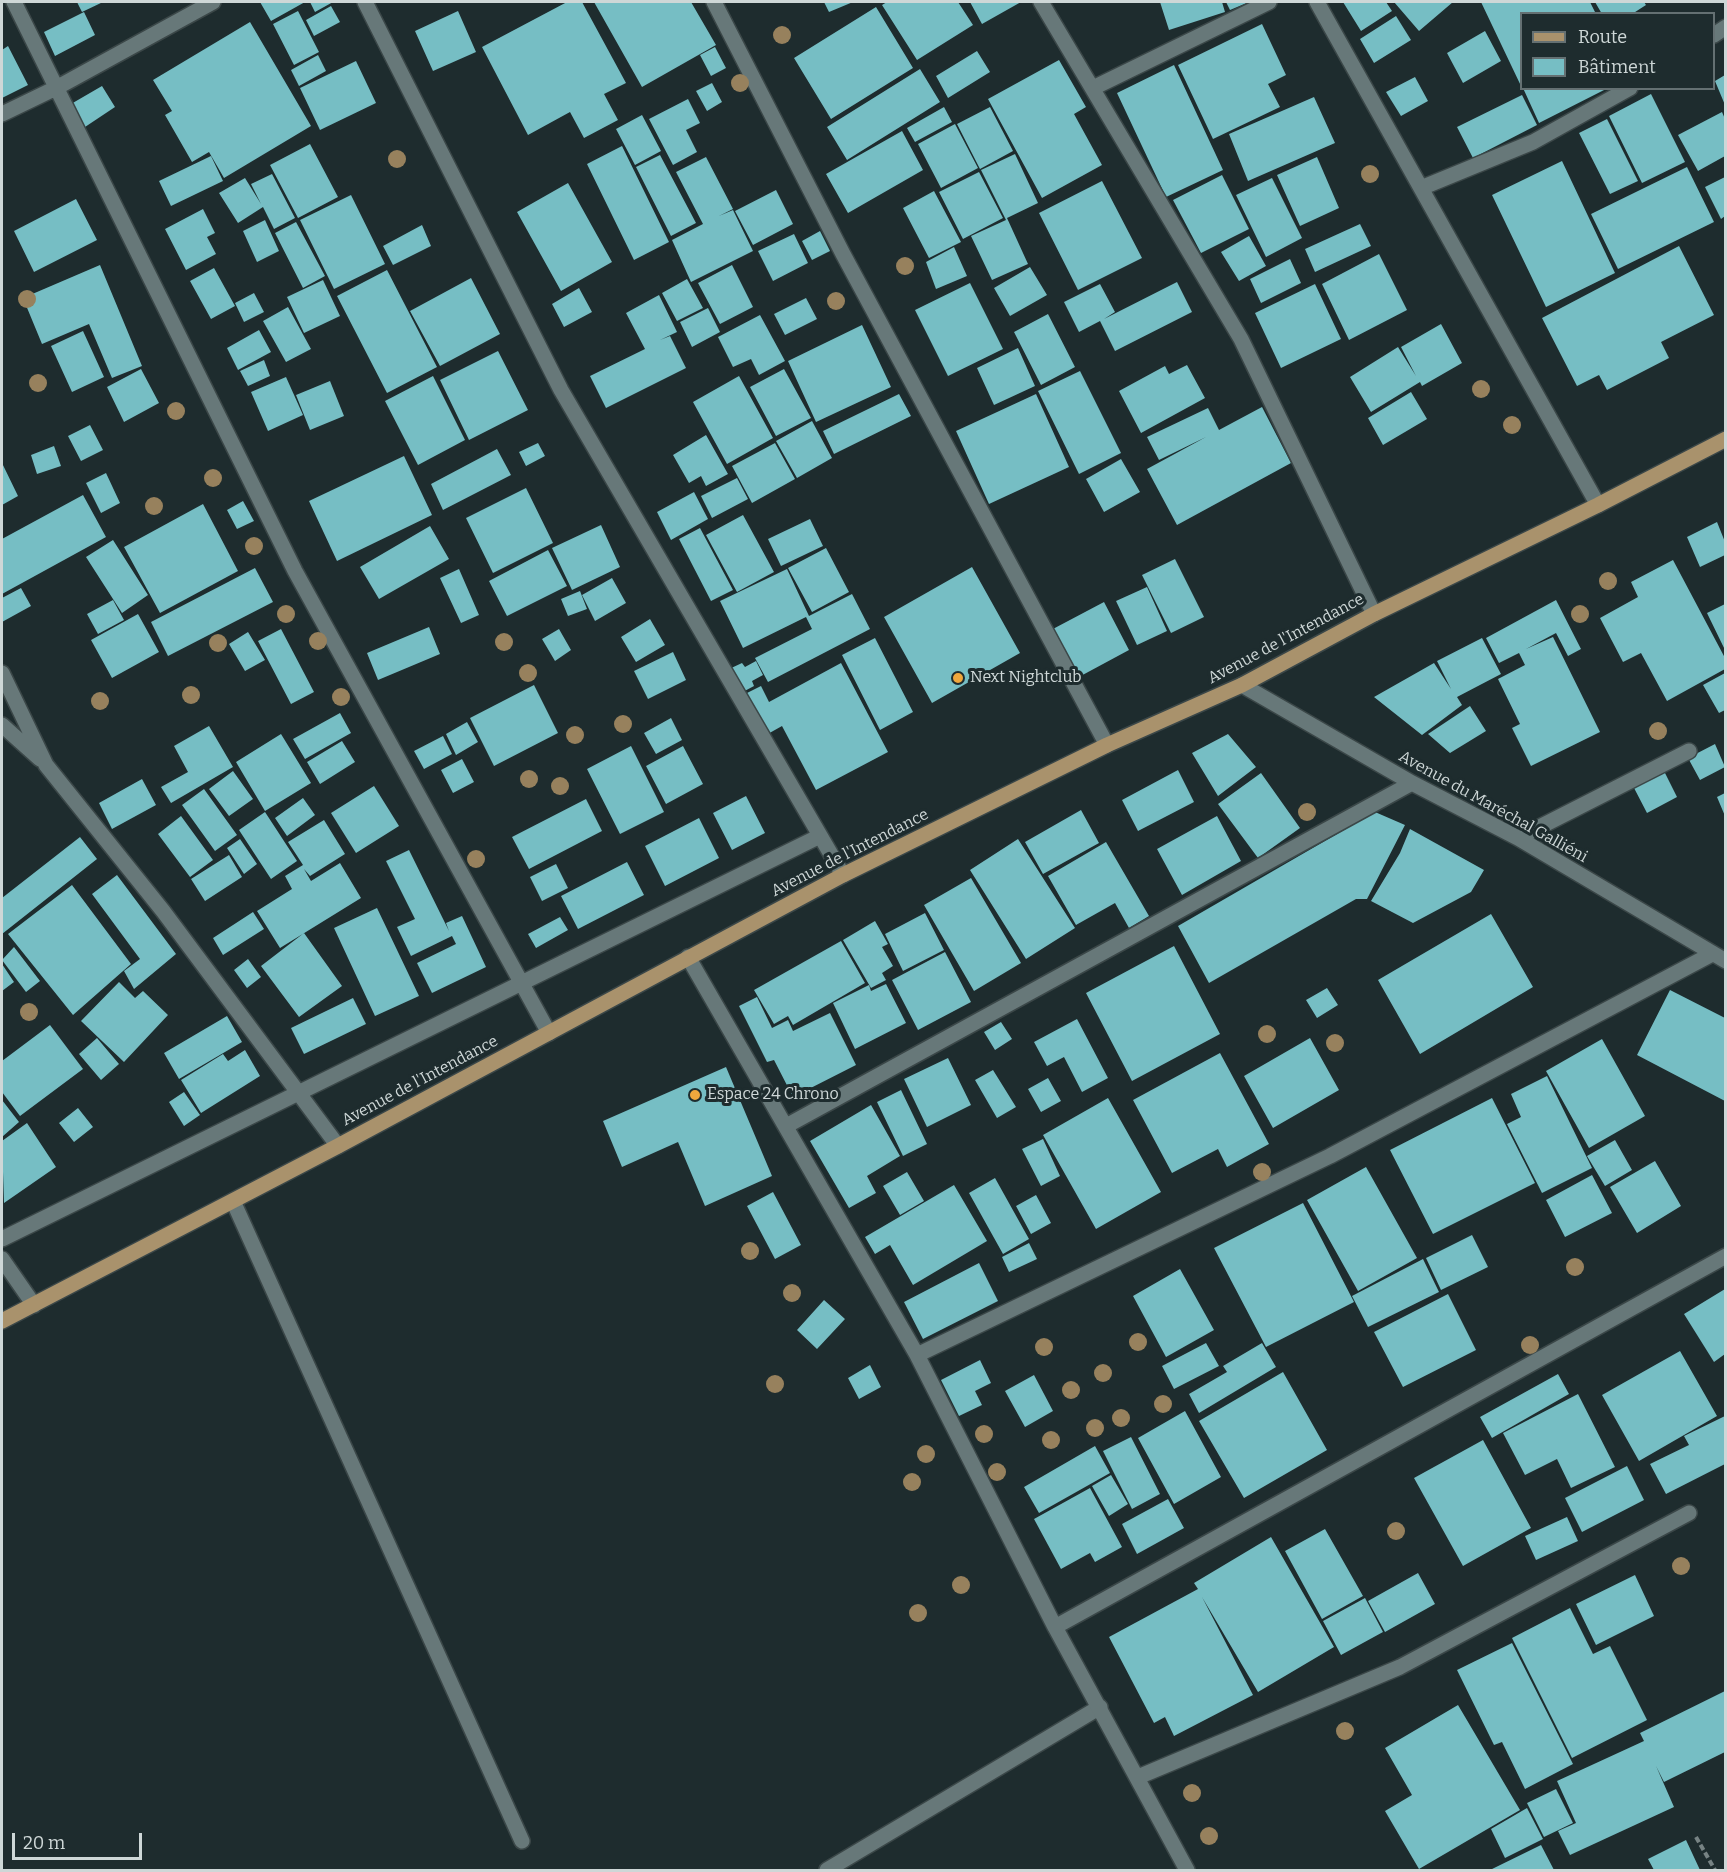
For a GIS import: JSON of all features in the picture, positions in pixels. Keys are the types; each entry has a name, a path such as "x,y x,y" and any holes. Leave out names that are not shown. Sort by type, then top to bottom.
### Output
{"main road":[{"name":"Avenue de l'Intendance","path":"2,1321 338,1146 843,875 1107,746 1242,685 1374,614 1598,505 1725,439"}],"street":[{"path":"14,2 295,571 549,1033"},
{"path":"2,114 57,87 213,2"},
{"path":"365,2 561,390 843,875"},
{"path":"714,2 843,254 1107,746"},
{"path":"1041,2 1241,339 1374,614"},
{"path":"1093,88 1269,2"},
{"path":"1317,2 1598,505"},
{"path":"1421,188 1533,142 1626,90"},
{"path":"2,673 46,765"},
{"name":"Avenue du Maréchal Galliéni","path":"1242,685 1412,783 1518,838 1725,961"},
{"path":"2,725 46,765 163,911 338,1146"},
{"path":"1518,838 1689,751"},
{"path":"788,1125 1412,783"},
{"path":"2,1239 521,981 820,836"},
{"path":"917,1355 1330,1156 1712,954"},
{"path":"688,957 788,1125 917,1355 1055,1627 1138,1777 1186,1870"},
{"path":"233,1201 522,1841"},
{"path":"1055,1627 1725,1256"},
{"path":"2,1259 34,1305"},
{"path":"1138,1777 1400,1667 1689,1513"},
{"path":"827,1870 1100,1707"}],"path":[{"path":"1696,1837 1715,1870"}],"building":[{"path":"77,2 103,2 82,12"},
{"path":"260,2 305,2 271,21"},
{"path":"310,2 333,2 315,12"},
{"path":"567,2 582,2 626,83 604,94 618,120 584,138 570,112 528,135 482,47"},
{"path":"594,2 691,2 716,45 642,87"},
{"path":"824,2 853,2 829,12"},
{"path":"887,2 958,2 973,25 917,60 882,5"},
{"path":"970,2 1021,2 982,24"},
{"path":"1160,2 1222,2 1225,12 1169,30"},
{"path":"1226,2 1249,2 1230,10"},
{"path":"1343,2 1386,2 1392,11 1361,31"},
{"path":"1394,2 1453,2 1419,31"},
{"path":"1481,2 1590,2 1595,12 1520,12 1520,84"},
{"path":"1595,2 1644,2 1646,5 1635,12 1601,12"},
{"path":"331,6 340,22 314,36 306,20"},
{"path":"876,7 913,68 831,119 794,58"},
{"path":"298,11 319,52 294,65 273,24"},
{"path":"458,11 476,52 433,71 415,31"},
{"path":"84,12 95,35 55,56 44,32"},
{"path":"1396,16 1411,40 1374,63 1360,39"},
{"path":"250,22 311,126 224,178 209,152 192,162 165,115 172,111 153,80"},
{"path":"1262,24 1286,75 1268,84 1280,107 1213,139 1178,65"},
{"path":"1485,31 1501,61 1463,83 1447,53"},
{"path":"8,46 28,85 2,98 2,50"},
{"path":"715,47 726,68 711,76 700,55"},
{"path":"977,51 990,72 948,98 936,76"},
{"path":"318,55 326,71 299,86 291,70"},
{"path":"1059,60 1086,107 1074,114 1102,165 1042,198 988,99"},
{"path":"356,61 376,103 320,130 300,88"},
{"path":"1174,65 1223,170 1166,197 1117,93"},
{"path":"920,69 940,102 847,160 827,127"},
{"path":"1725,75 1725,105 1715,81"},
{"path":"1415,77 1428,101 1401,116 1386,92"},
{"path":"712,83 722,102 707,111 696,91"},
{"path":"102,86 115,107 85,127 71,104"},
{"path":"1524,90 1604,90 1539,123"},
{"path":"1651,94 1685,162 1642,183 1609,116"},
{"path":"1522,95 1537,125 1473,158 1457,127"},
{"path":"1314,97 1335,143 1248,181 1229,134"},
{"path":"688,99 700,123 686,130 697,152 673,165 649,119"},
{"path":"944,107 952,122 915,142 907,128"},
{"path":"990,107 1013,151 980,169 957,124"},
{"path":"1722,112 1725,119 1725,156 1698,171 1678,135"},
{"path":"642,115 661,151 635,165 616,129"},
{"path":"1607,119 1638,181 1610,194 1579,133"},
{"path":"955,124 978,168 941,188 918,144"},
{"path":"902,131 923,170 848,213 826,174"},
{"path":"310,144 338,197 298,218 270,165"},
{"path":"622,146 669,242 634,260 587,164"},
{"path":"1015,154 1038,203 1007,218 1028,264 992,280 971,236 1006,220 981,170"},
{"path":"660,155 696,223 671,236 636,167"},
{"path":"211,156 223,181 171,206 159,181"},
{"path":"706,157 733,209 719,216 733,210 753,251 691,282 672,240 703,224 676,172"},
{"path":"1317,157 1339,208 1300,226 1277,175"},
{"path":"1562,161 1615,273 1546,307 1492,195"},
{"path":"1687,167 1714,222 1618,269 1591,214"},
{"path":"979,172 1003,218 963,239 939,192"},
{"path":"272,174 295,218 274,229 263,207 238,223 219,193 245,178 261,204 251,184"},
{"path":"1222,175 1249,229 1201,253 1173,200"},
{"path":"1725,177 1725,216 1721,219 1705,187"},
{"path":"1272,178 1302,238 1266,257 1236,195"},
{"path":"1102,181 1142,258 1078,290 1039,213"},
{"path":"568,183 612,262 561,291 517,212"},
{"path":"776,190 793,224 753,245 735,211"},
{"path":"934,191 961,242 929,258 903,208"},
{"path":"351,195 385,264 334,289 300,220"},
{"path":"76,199 97,240 34,272 14,231"},
{"path":"203,209 215,233 207,237 216,254 186,270 165,229"},
{"path":"265,220 279,251 257,262 243,231"},
{"path":"296,222 325,276 303,288 275,233"},
{"path":"1360,224 1371,246 1315,272 1305,249"},
{"path":"422,225 431,246 393,265 383,246"},
{"path":"820,231 830,251 812,260 802,241"},
{"path":"794,234 808,263 773,281 758,251"},
{"path":"1249,236 1266,266 1239,281 1221,252"},
{"path":"1679,246 1714,315 1661,342 1669,358 1607,390 1599,375 1577,386 1542,318"},
{"path":"954,247 967,276 936,289 926,262"},
{"path":"1379,254 1407,310 1349,340 1322,284"},
{"path":"1290,259 1301,283 1261,303 1250,279"},
{"path":"100,265 142,366 112,378 89,324 42,344 23,298"},
{"path":"732,265 753,307 720,324 698,283"},
{"path":"1030,267 1047,295 1010,316 994,288"},
{"path":"214,268 235,306 211,319 190,281"},
{"path":"387,270 437,367 387,393 337,296"},
{"path":"471,278 500,334 440,366 410,311"},
{"path":"687,279 703,308 677,321 662,293"},
{"path":"323,280 340,316 304,333 287,297"},
{"path":"1177,282 1192,312 1115,351 1100,321 1079,332 1064,302 1100,284 1115,312 1104,319"},
{"path":"970,283 1003,349 948,376 915,310"},
{"path":"1315,284 1341,339 1281,368 1255,313"},
{"path":"579,288 592,312 564,327 552,304"},
{"path":"254,293 264,312 244,322 235,303"},
{"path":"659,295 677,332 660,340 670,336 686,368 606,408 590,376 645,349 626,313"},
{"path":"806,298 817,319 785,335 774,314"},
{"path":"288,307 311,349 286,362 263,321"},
{"path":"708,308 720,332 692,347 680,322"},
{"path":"1048,314 1075,367 1041,385 1014,332"},
{"path":"760,315 785,361 759,375 751,359 733,367 718,337"},
{"path":"1441,324 1462,363 1422,386 1420,382 1371,412 1350,377 1398,347 1416,376 1401,347"},
{"path":"862,325 891,387 816,422 788,361"},
{"path":"259,330 271,352 238,370 227,348"},
{"path":"83,331 104,377 72,392 51,346"},
{"path":"1018,348 1035,386 994,405 977,368"},
{"path":"498,351 528,410 469,440 440,380"},
{"path":"264,360 270,376 248,386 240,371"},
{"path":"1187,365 1205,398 1141,433 1119,391 1165,366 1169,374"},
{"path":"141,369 159,403 124,422 107,387"},
{"path":"784,369 811,418 776,436 750,387"},
{"path":"1080,371 1121,453 1079,474 1038,391"},
{"path":"433,376 465,440 418,465 385,401"},
{"path":"739,376 773,438 727,464 693,402"},
{"path":"286,377 303,415 268,431 251,392"},
{"path":"330,381 344,416 310,430 296,395"},
{"path":"1411,392 1427,419 1383,445 1368,418"},
{"path":"899,394 911,416 834,454 823,431"},
{"path":"1036,394 1069,467 989,504 956,431"},
{"path":"1262,407 1291,463 1177,525 1147,469 1206,437 1159,460 1147,437 1208,408 1219,430"},
{"path":"812,421 832,458 797,478 776,441"},
{"path":"90,425 103,450 81,461 68,436"},
{"path":"706,435 728,474 706,486 701,476 689,483 673,455"},
{"path":"538,443 545,456 526,466 519,452"},
{"path":"775,443 795,479 752,503 732,466"},
{"path":"54,446 61,466 37,474 31,455"},
{"path":"497,449 511,475 443,510 431,484"},
{"path":"404,456 432,515 337,561 309,501"},
{"path":"1121,459 1140,492 1104,512 1086,479"},
{"path":"2,463 18,496 2,505"},
{"path":"106,473 120,503 101,513 86,483"},
{"path":"737,478 748,499 712,518 701,496"},
{"path":"526,488 553,543 493,573 466,518"},
{"path":"694,492 708,519 671,540 657,512"},
{"path":"83,495 106,537 2,594 2,539"},
{"path":"243,501 254,521 237,529 227,510"},
{"path":"203,504 238,571 160,613 124,547"},
{"path":"743,515 774,572 737,592 706,535"},
{"path":"810,519 823,546 781,566 768,539"},
{"path":"1717,522 1725,542 1725,555 1700,567 1687,537"},
{"path":"601,525 620,567 572,590 552,548"},
{"path":"430,526 449,559 379,599 360,567"},
{"path":"700,528 733,590 711,601 679,539"},
{"path":"113,540 148,595 122,613 86,557"},
{"path":"826,548 849,592 812,612 788,568"},
{"path":"548,550 567,586 507,616 489,581"},
{"path":"1175,559 1204,617 1171,633 1142,575"},
{"path":"1673,560 1725,658 1725,669 1667,701 1641,653 1623,662 1600,618 1638,597 1631,582"},
{"path":"972,567 1020,653 932,703 884,617"},
{"path":"255,568 273,602 168,656 151,622"},
{"path":"459,569 479,615 461,623 440,578"},
{"path":"787,569 809,616 852,594 870,629 768,682 755,658 812,629 806,617 743,648 720,601"},
{"path":"612,578 626,603 595,621 582,595"},
{"path":"1147,587 1167,631 1137,645 1116,601"},
{"path":"21,588 31,606 2,622 2,598"},
{"path":"580,591 587,609 568,616 561,599"},
{"path":"113,600 124,620 98,634 87,614"},
{"path":"1556,600 1581,649 1568,656 1556,633 1526,649 1553,637 1600,732 1531,766 1512,728 1520,724 1498,679 1525,665 1519,653 1499,663 1486,638"},
{"path":"1104,602 1129,650 1077,678 1051,630"},
{"path":"1725,604 1725,650 1707,613"},
{"path":"138,614 159,652 112,678 91,640"},
{"path":"650,619 665,645 636,662 621,637"},
{"path":"429,627 440,654 378,680 367,653"},
{"path":"281,629 314,692 291,704 258,641"},
{"path":"559,629 571,650 555,661 542,639"},
{"path":"248,632 265,660 245,671 229,644"},
{"path":"875,638 913,712 880,730 842,655"},
{"path":"1482,638 1501,674 1457,697 1462,705 1422,735 1374,697 1434,663 1451,689 1437,661"},
{"path":"673,652 686,680 648,699 634,671"},
{"path":"756,661 763,675 752,681 754,686 739,694 727,670 742,663 745,667"},
{"path":"841,663 888,752 816,790 782,726 766,735 745,694 761,686 769,702"},
{"path":"1725,673 1725,710 1719,713 1703,685"},
{"path":"534,685 558,733 494,766 470,718"},
{"path":"1470,706 1486,731 1450,753 1428,734"},
{"path":"340,713 351,733 305,759 293,739"},
{"path":"671,718 682,740 656,754 644,733"},
{"path":"467,722 478,742 456,755 446,734"},
{"path":"209,726 233,767 171,803 161,787 188,772 174,746"},
{"path":"281,734 311,783 265,811 236,762"},
{"path":"1228,734 1256,767 1218,796 1192,753"},
{"path":"443,736 452,754 424,769 414,751"},
{"path":"342,741 355,762 320,784 307,762"},
{"path":"1715,744 1725,767 1700,780 1688,758"},
{"path":"631,746 664,812 620,834 587,769"},
{"path":"683,746 703,784 666,804 646,766"},
{"path":"462,759 474,782 453,793 441,770"},
{"path":"1663,769 1677,797 1647,813 1633,786"},
{"path":"1178,770 1194,802 1138,831 1122,800"},
{"path":"233,771 253,799 229,816 209,789"},
{"path":"1261,773 1300,828 1258,858 1218,804"},
{"path":"142,779 156,805 112,829 99,803"},
{"path":"374,786 399,826 356,853 331,813"},
{"path":"204,789 237,835 215,851 182,805"},
{"path":"1725,793 1725,816 1717,797"},
{"path":"746,796 765,833 732,850 713,813"},
{"path":"303,798 315,815 287,836 275,818"},
{"path":"586,799 602,831 529,869 512,837"},
{"path":"1081,810 1099,843 1043,874 1025,842"},
{"path":"265,812 297,861 271,879 239,830"},
{"path":"1375,812 1405,825 1367,899 1356,899 1209,983 1178,926"},
{"path":"181,816 213,860 190,877 158,834"},
{"path":"1217,816 1241,861 1182,895 1157,849"},
{"path":"699,818 719,858 665,886 645,846"},
{"path":"324,820 345,854 310,876 304,869 311,881 340,863 361,898 280,948 257,911 292,889 285,876 303,865 288,842"},
{"path":"1410,829 1484,870 1471,892 1413,923 1371,901 1400,853"},
{"path":"80,837 97,859 2,934 2,898"},
{"path":"240,839 257,864 244,874 227,848"},
{"path":"1018,839 1075,928 1026,959 970,870"},
{"path":"1106,842 1149,916 1129,928 1115,903 1076,925 1048,876"},
{"path":"409,850 449,931 446,923 462,916 486,967 432,993 417,963 456,944 452,936 411,956 397,927 415,919 386,861"},
{"path":"229,855 242,877 205,901 191,879"},
{"path":"627,862 644,895 578,929 561,896"},
{"path":"556,864 568,888 542,901 530,877"},
{"path":"117,875 176,954 134,989 124,971 140,959 92,894"},
{"path":"971,878 1021,963 974,991 924,905"},
{"path":"72,885 131,964 73,1015 8,934"},
{"path":"377,908 419,996 375,1016 334,928"},
{"path":"253,912 264,929 223,955 213,938"},
{"path":"925,913 944,950 903,971 885,934"},
{"path":"1491,914 1533,987 1420,1054 1378,980"},
{"path":"560,917 568,930 536,948 528,934"},
{"path":"875,921 888,944 882,947 893,966 882,973 886,980 871,988 843,940"},
{"path":"304,933 342,986 299,1017 261,966"},
{"path":"841,941 865,983 793,1025 788,1016 774,1024 754,990"},
{"path":"1174,946 1220,1034 1132,1081 1086,993"},
{"path":"14,947 40,981 26,992 2,960"},
{"path":"945,952 971,1002 918,1030 892,980"},
{"path":"248,959 261,977 247,988 234,970"},
{"path":"2,964 14,982 2,991"},
{"path":"119,982 135,998 143,991 168,1015 124,1062 81,1021"},
{"path":"886,984 906,1023 855,1049 833,1003 869,985 871,991"},
{"path":"1327,988 1338,1005 1317,1018 1306,1000"},
{"path":"1670,990 1725,1018 1725,1101 1637,1055"},
{"path":"757,997 772,1028 788,1020 793,1031 830,1013 856,1065 793,1097 774,1060 767,1062 739,1006"},
{"path":"353,998 366,1024 304,1054 291,1028"},
{"path":"227,1016 242,1042 179,1079 164,1053"},
{"path":"1077,1019 1108,1078 1082,1092 1064,1057 1047,1066 1034,1042"},
{"path":"1001,1022 1012,1039 995,1050 984,1032"},
{"path":"50,1025 83,1069 20,1116 2,1092 2,1061"},
{"path":"97,1038 119,1064 101,1080 79,1054"},
{"path":"1310,1038 1339,1090 1273,1128 1244,1076"},
{"path":"1602,1039 1645,1116 1589,1148 1546,1071"},
{"path":"245,1050 260,1076 201,1113 181,1080 223,1054 228,1061"},
{"path":"1220,1053 1269,1144 1227,1167 1218,1149 1172,1173 1133,1100"},
{"path":"948,1058 971,1105 927,1127 904,1079"},
{"path":"726,1067 772,1176 705,1206 678,1142 622,1167 603,1121"},
{"path":"993,1070 1016,1107 997,1118 975,1080"},
{"path":"1547,1076 1592,1168 1542,1193 1507,1124 1521,1117 1511,1094"},
{"path":"1048,1078 1061,1101 1041,1112 1028,1089"},
{"path":"901,1090 927,1144 903,1156 877,1102"},
{"path":"184,1092 200,1115 184,1126 169,1102"},
{"path":"1108,1098 1161,1192 1096,1229 1043,1135"},
{"path":"1492,1098 1535,1183 1433,1234 1390,1150"},
{"path":"2,1100 19,1122 2,1137"},
{"path":"871,1105 900,1156 867,1176 876,1193 849,1208 810,1141"},
{"path":"78,1108 93,1127 74,1142 59,1123"},
{"path":"27,1123 56,1167 4,1203 2,1141"},
{"path":"1043,1139 1060,1176 1041,1186 1022,1149"},
{"path":"1615,1140 1632,1170 1605,1186 1587,1156"},
{"path":"1655,1161 1681,1206 1637,1233 1610,1187"},
{"path":"1366,1167 1417,1258 1358,1291 1307,1200"},
{"path":"907,1172 924,1201 900,1215 883,1186"},
{"path":"1592,1175 1612,1213 1565,1237 1546,1200"},
{"path":"995,1178 1029,1239 1003,1254 969,1193"},
{"path":"954,1185 987,1241 913,1285 890,1245 875,1254 865,1237"},
{"path":"773,1192 801,1245 775,1259 747,1206"},
{"path":"1036,1195 1051,1223 1031,1234 1016,1206"},
{"path":"1303,1203 1354,1302 1266,1347 1214,1248"},
{"path":"1472,1235 1488,1267 1441,1290 1426,1258"},
{"path":"1029,1243 1037,1259 1009,1272 1002,1257"},
{"path":"1423,1259 1439,1292 1368,1327 1352,1296"},
{"path":"979,1263 998,1301 923,1339 904,1302"},
{"path":"1180,1269 1214,1330 1166,1357 1133,1296"},
{"path":"1725,1289 1725,1354 1714,1362 1684,1314"},
{"path":"1448,1294 1476,1350 1403,1387 1374,1332"},
{"path":"824,1300 845,1319 817,1349 797,1330"},
{"path":"1206,1343 1219,1366 1174,1389 1162,1366"},
{"path":"1262,1343 1276,1367 1199,1413 1189,1394 1227,1372 1223,1366"},
{"path":"1680,1351 1717,1416 1639,1461 1602,1395"},
{"path":"980,1360 991,1383 975,1391 982,1405 959,1416 941,1380"},
{"path":"870,1365 881,1387 859,1399 848,1378"},
{"path":"1283,1372 1327,1450 1244,1498 1199,1421"},
{"path":"1558,1374 1569,1394 1492,1438 1480,1417"},
{"path":"1034,1375 1053,1411 1025,1427 1005,1391"},
{"path":"1578,1394 1615,1467 1571,1488 1557,1459 1525,1475 1503,1433"},
{"path":"1185,1411 1221,1477 1174,1504 1138,1438"},
{"path":"1725,1416 1725,1464 1666,1494 1650,1464 1689,1445 1684,1436"},
{"path":"1131,1437 1160,1494 1132,1509 1103,1451"},
{"path":"1483,1440 1531,1528 1463,1566 1414,1478"},
{"path":"1095,1446 1110,1473 1039,1513 1024,1487"},
{"path":"1627,1466 1644,1500 1582,1532 1565,1498"},
{"path":"1111,1475 1128,1504 1109,1516 1092,1486"},
{"path":"1090,1488 1122,1547 1095,1562 1090,1553 1061,1569 1034,1519"},
{"path":"1168,1499 1184,1528 1137,1554 1122,1524"},
{"path":"1567,1517 1578,1541 1536,1560 1525,1536"},
{"path":"1325,1529 1363,1596 1322,1619 1285,1551"},
{"path":"1271,1537 1334,1647 1258,1692 1202,1597 1253,1695 1174,1736 1165,1717 1154,1723 1109,1637 1198,1589 1194,1583"},
{"path":"1418,1573 1435,1604 1385,1632 1368,1601"},
{"path":"1635,1575 1654,1616 1596,1645 1576,1604"},
{"path":"1365,1598 1383,1632 1341,1655 1323,1621"},
{"path":"1570,1608 1593,1654 1610,1646 1647,1720 1572,1758 1512,1638"},
{"path":"1512,1643 1573,1764 1525,1789 1502,1742 1494,1745 1457,1670"},
{"path":"1725,1691 1725,1752 1664,1782 1656,1766 1674,1807 1570,1855 1558,1831 1576,1823 1557,1781 1644,1741 1640,1733"},
{"path":"1458,1705 1520,1810 1419,1869 1385,1811 1412,1795 1385,1748"},
{"path":"1556,1789 1573,1823 1544,1837 1527,1803"},
{"path":"1527,1808 1543,1839 1505,1858 1491,1829"},
{"path":"1686,1840 1700,1870 1654,1870 1648,1859"},
{"path":"1541,1845 1554,1870 1490,1870"}],"place":[{"name":"Next Nightclub","path":"958,678"},
{"name":"Espace 24 Chrono","path":"695,1095"}]}
